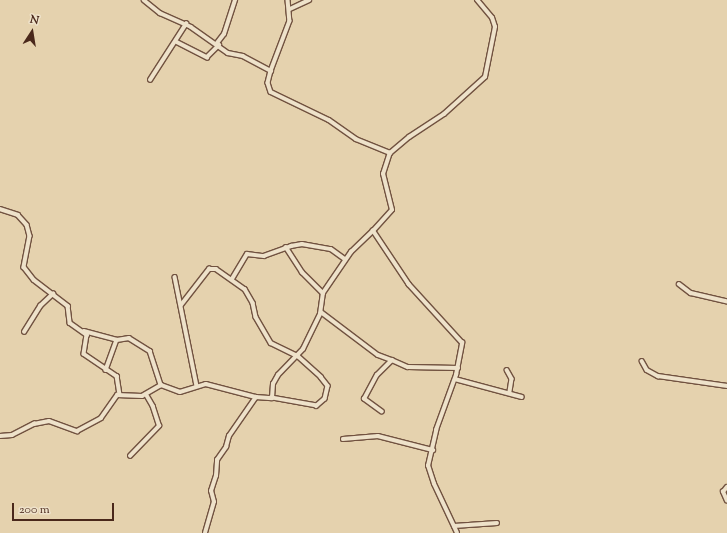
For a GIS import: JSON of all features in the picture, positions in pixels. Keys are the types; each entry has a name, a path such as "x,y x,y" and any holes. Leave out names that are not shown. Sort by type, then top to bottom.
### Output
{"street":[{"path":"144,0 160,13 186,24 228,52 243,56 271,71"},
{"path":"177,42 208,57 224,34 235,0"},
{"path":"288,0 290,9 289,23 271,71 268,83 271,92 329,120 356,139 390,153"},
{"path":"290,9 309,0"},
{"path":"272,398 273,384 278,376 298,356 321,312 323,293 345,259 392,210 383,174 390,153 409,137 446,112 485,77 495,27 492,18 477,0"},
{"path":"150,80 177,42 186,24"},
{"path":"0,209 18,215 27,225 30,236 24,266 31,277 68,306 71,323 84,331 117,340 129,338 150,351 161,385"},
{"path":"372,232 409,285 460,338 458,368 436,430 433,450 428,466 457,533"},
{"path":"232,279 247,254 264,256 286,247 302,244 331,249 345,259"},
{"path":"286,247 302,272 323,293"},
{"path":"161,385 180,392 206,384 256,397 272,398 310,406 322,404 328,392 325,381 298,356 271,343 256,317 250,296 232,279 216,269 209,269 181,305"},
{"path":"175,277 197,386"},
{"path":"679,284 691,292 727,301"},
{"path":"24,332 40,306 52,294"},
{"path":"321,312 378,355 414,368 458,368"},
{"path":"0,436 12,435 34,424 49,421 77,431 101,418 120,394 117,376 84,354 87,338 84,331"},
{"path":"106,370 117,340"},
{"path":"382,412 364,399 377,375 392,360"},
{"path":"642,361 647,370 658,376 727,386"},
{"path":"507,370 512,379 510,392"},
{"path":"455,379 510,392 522,397"},
{"path":"120,394 133,397 146,395 161,385"},
{"path":"130,456 159,426 153,407 146,395"},
{"path":"205,533 214,502 211,491 216,476 217,460 226,447 229,436 256,397"},
{"path":"343,439 378,436 433,450"},
{"path":"727,487 723,492 727,501"},
{"path":"454,526 497,523"}]}
